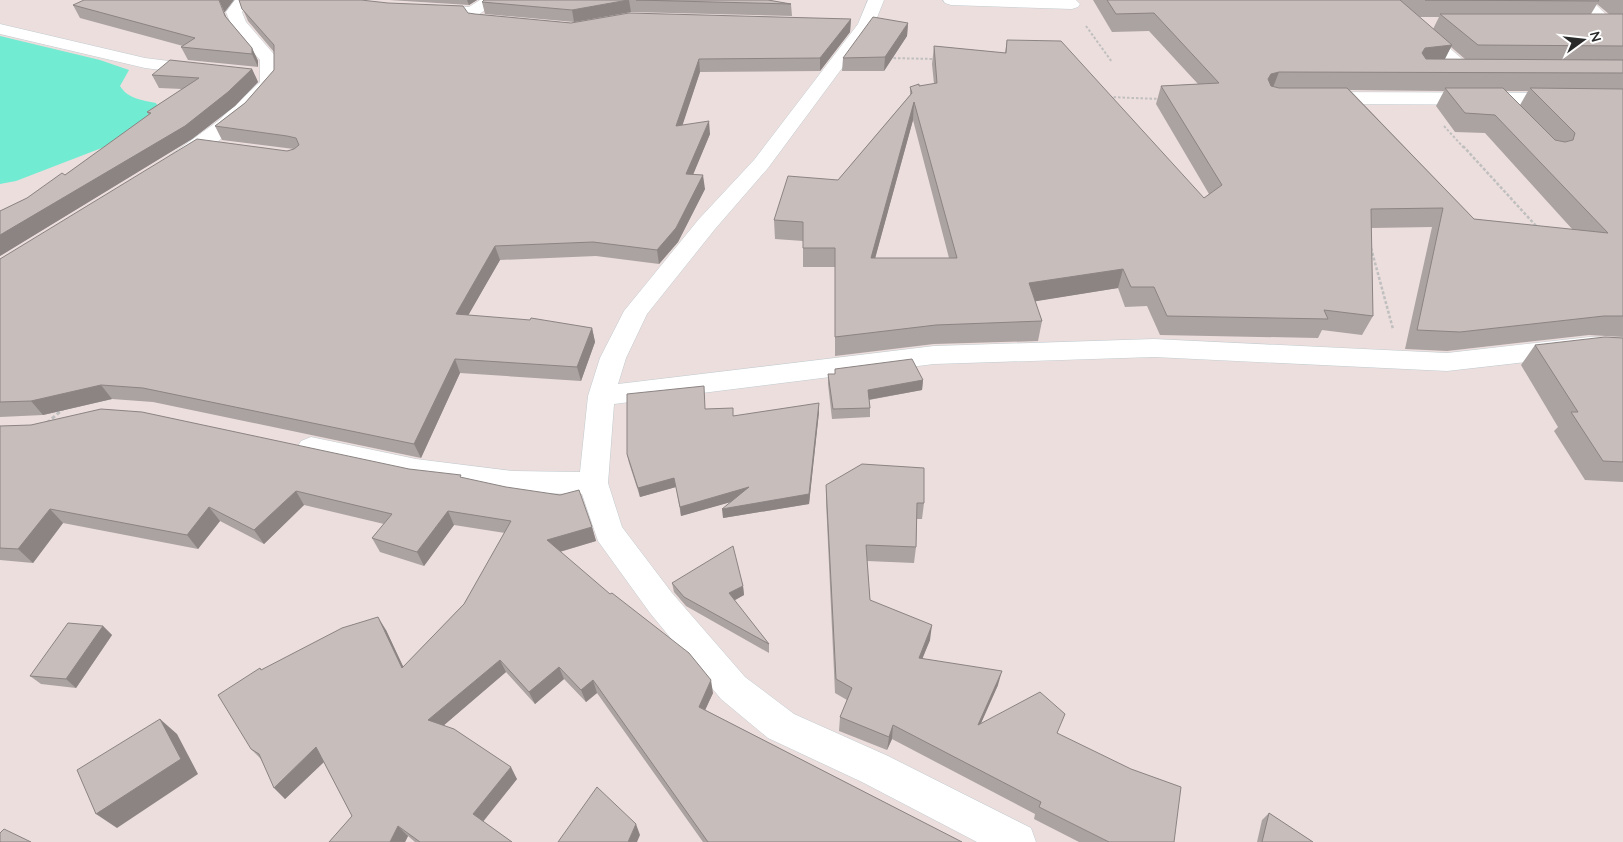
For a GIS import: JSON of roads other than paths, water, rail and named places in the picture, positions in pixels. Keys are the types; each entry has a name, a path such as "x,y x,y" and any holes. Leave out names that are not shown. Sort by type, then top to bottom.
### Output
{"street":[{"path":"160,170 200,145 243,111 269,83 260,74 269,59 238,23 234,12 244,0"},
{"path":"419,9 472,12 491,0"},
{"path":"951,0 1072,4"},
{"path":"1384,0 1463,70"},
{"path":"1581,0 1616,25"},
{"path":"472,12 480,20 489,21"},
{"path":"1413,24 1433,24"},
{"path":"1580,24 1616,25"},
{"path":"859,25 761,164 707,224 636,312 613,358 601,396 594,483 609,532 661,603 732,688 781,726 875,769 1017,842"},
{"path":"0,29 145,63 214,71"},
{"path":"1434,70 1503,70"},
{"path":"1300,98 1623,99"},
{"path":"1499,98 1518,119"},
{"path":"200,145 228,149"},
{"path":"601,396 934,355 1154,348 1447,362 1589,346 1623,347"},
{"path":"290,443 416,470 513,482 594,483"}]}
